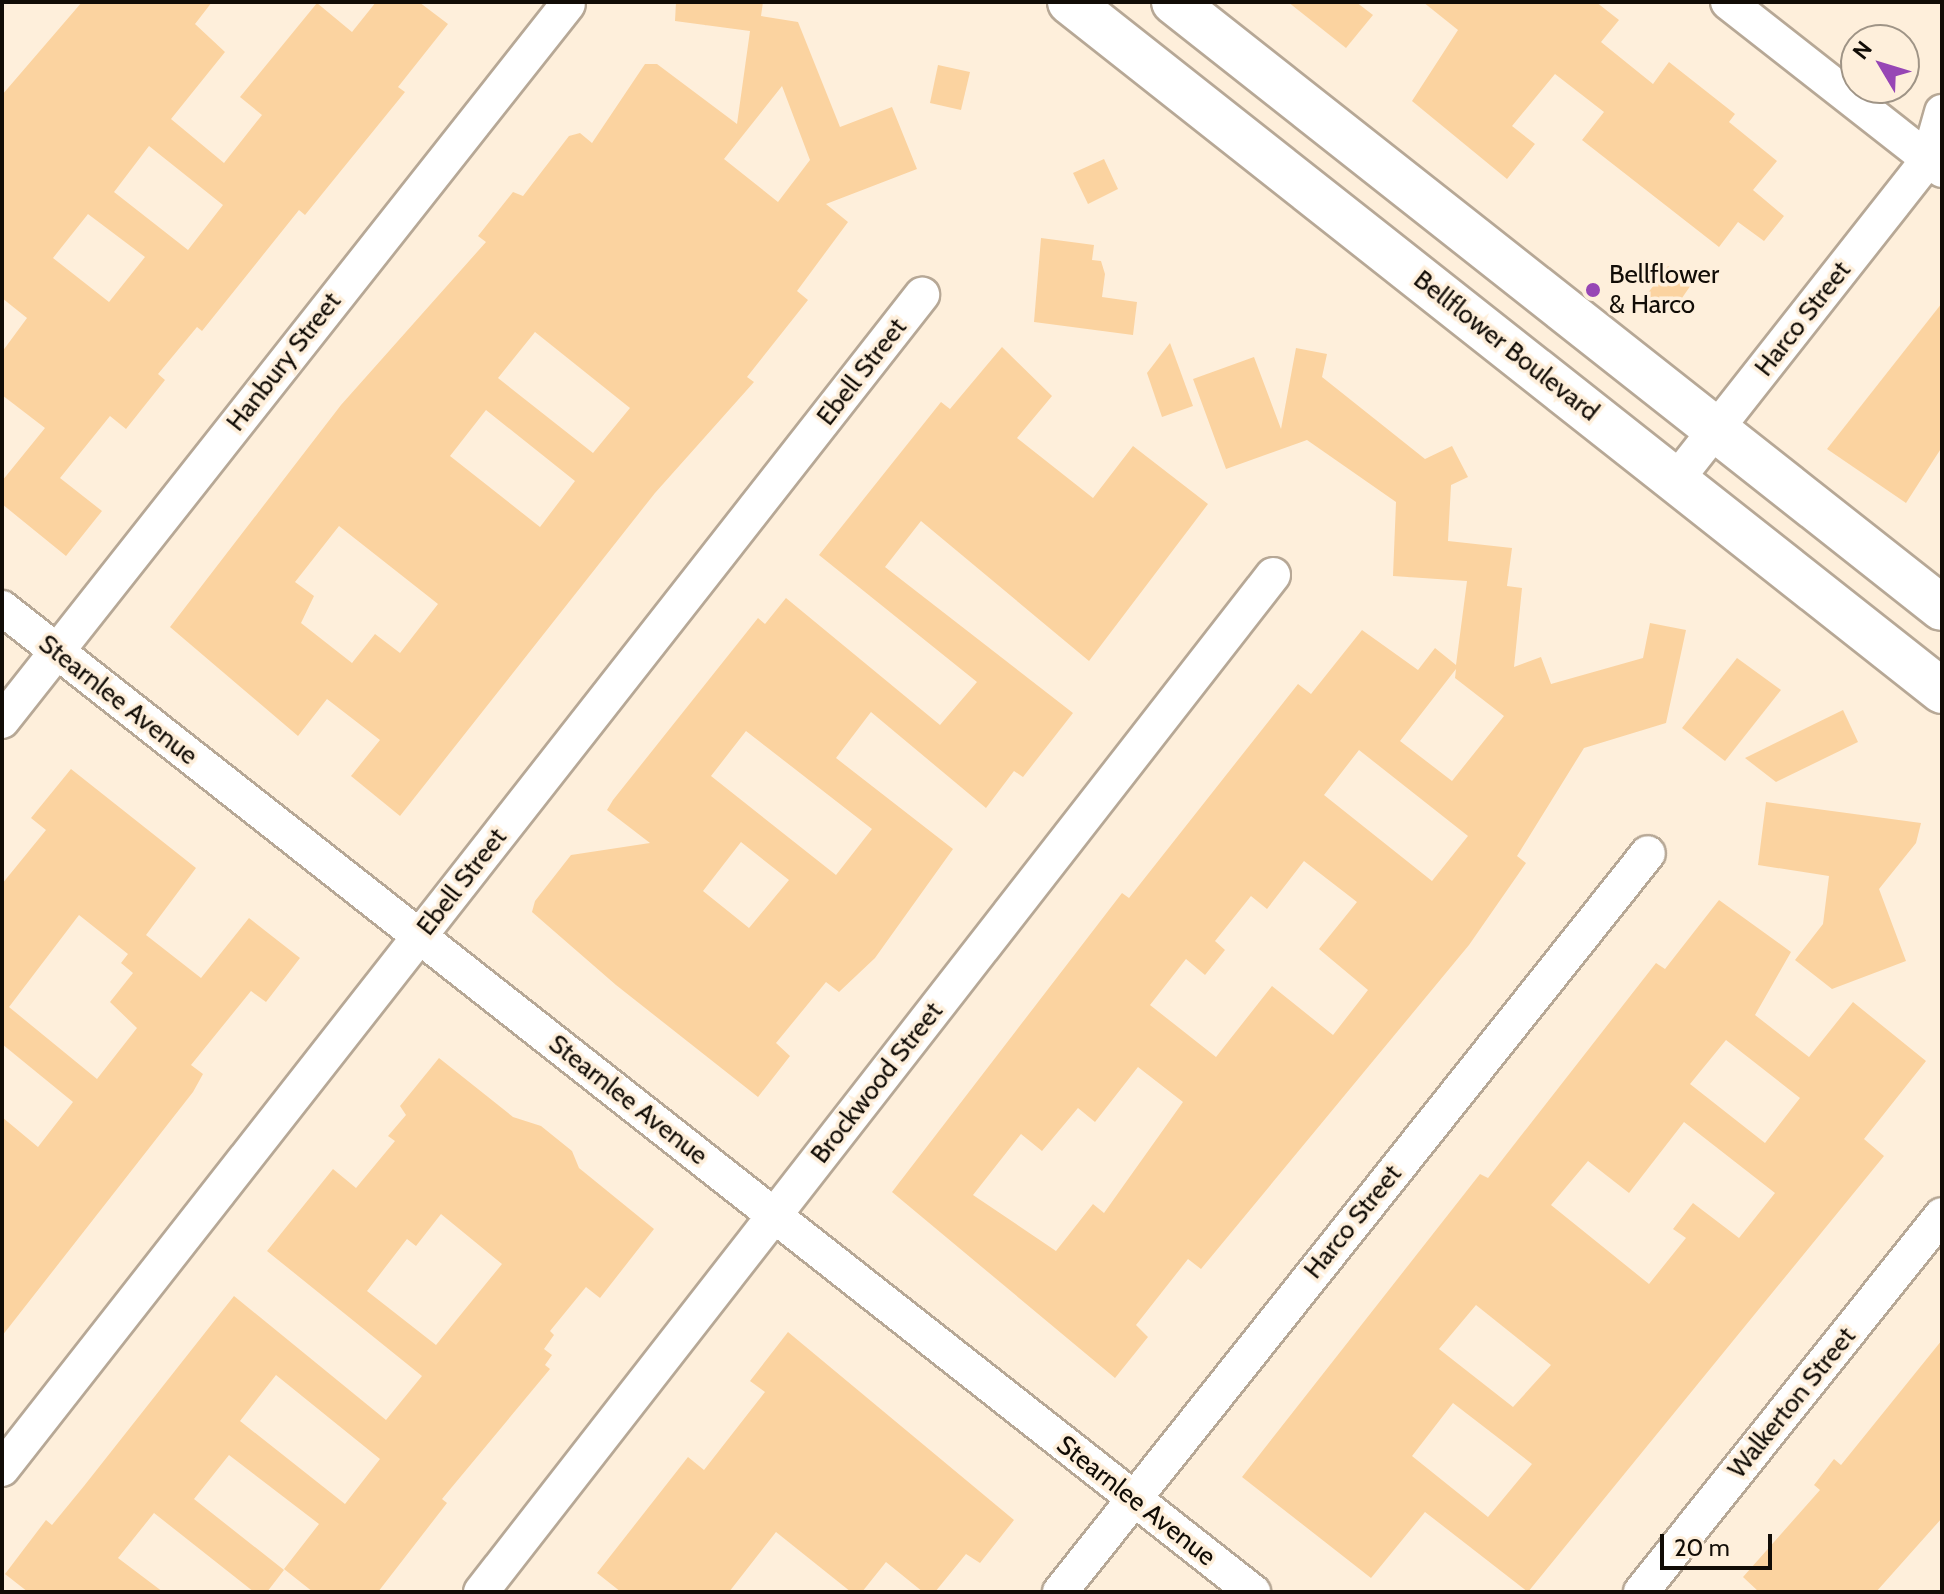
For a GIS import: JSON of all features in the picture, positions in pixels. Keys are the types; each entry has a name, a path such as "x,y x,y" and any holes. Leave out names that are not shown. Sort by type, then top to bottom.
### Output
{"main road":[{"name":"Bellflower Boulevard","path":"1070,2 1942,691"},
{"path":"1174,2 1715,432 1942,608"}],"street":[{"path":"1728,2 1938,160"},
{"name":"Hanbury Street","path":"2,721 568,4"},
{"name":"Harco Street","path":"1676,480 1938,160 1942,112"},
{"name":"Ebell Street","path":"2,1469 922,295"},
{"name":"Brockwood Street","path":"481,1592 1273,575"},
{"name":"Stearnlee Avenue","path":"2,608 1253,1592"},
{"name":"Harco Street","path":"1060,1592 1648,853"},
{"name":"Walkerton Street","path":"1641,1592 1942,1215"}],"building":[{"path":"82,2 212,2 195,24 225,52 171,119 224,163 262,115 240,97 317,3 352,32 376,2 419,2 448,24 398,87 405,92 305,215 299,210 202,331 197,327 158,374 165,380 126,429 110,416 60,478 102,511 66,556 2,504 2,481 45,428 2,395 2,352 27,318 2,298 2,95","holes":["149,146 223,205 188,250 114,192","88,214 145,257 109,302 53,258"]},
{"path":"676,2 763,2 761,16 798,22 840,127 892,107 917,169 826,204 848,222 797,291 808,300 747,377 754,382 655,493 400,816 351,776 380,740 327,699 298,736 170,627 341,405 486,242 478,236 513,192 523,196 569,136 580,133 592,143 645,64 657,64 737,124 750,31 675,21","holes":["782,86 810,160 778,202 724,159","535,332 630,408 593,453 498,378","486,410 575,481 540,527 450,456","339,526 438,604 400,653 375,634 352,663 301,623 314,596 295,582"]},
{"path":"1288,2 1356,2 1373,15 1346,48"},
{"path":"1423,2 1596,2 1619,20 1601,42 1653,84 1669,62 1735,114 1729,122 1777,161 1753,190 1784,216 1764,241 1738,222 1719,247 1582,140 1604,112 1555,74 1512,126 1535,144 1507,179 1412,101 1458,30"},
{"path":"938,65 970,72 961,110 930,103"},
{"path":"1104,159 1118,189 1088,204 1073,173"},
{"path":"1041,238 1094,245 1092,260 1101,261 1105,274 1102,297 1137,302 1133,335 1034,322"},
{"path":"1668,266 1693,282 1671,314 1645,297"},
{"path":"1942,303 1942,447 1906,503 1827,449"},
{"path":"1170,343 1193,406 1162,417 1147,373"},
{"path":"1002,347 1052,396 1017,438 1093,498 1133,446 1208,504 1089,661 921,521 885,567 1073,713 1023,777 1014,771 986,808 871,712 836,758 953,849 875,958 839,992 826,982 776,1043 790,1056 758,1097 616,985 532,912 535,901 571,855 650,843 607,810 758,618 765,624 786,598 940,725 977,682 819,555 941,402 950,409","holes":["746,731 872,829 836,875 711,776","741,842 789,880 749,928 703,891"]},
{"path":"1296,348 1327,354 1322,377 1425,459 1452,446 1468,477 1451,485 1448,541 1512,548 1507,586 1522,588 1514,667 1541,657 1551,684 1643,658 1650,623 1686,630 1666,723 1584,748 1517,856 1526,863 1469,945 1201,1269 1188,1259 1136,1325 1148,1337 1115,1378 892,1192 1122,893 1129,898 1298,684 1311,694 1362,630 1418,670 1435,648 1456,665 1467,581 1393,576 1396,502 1307,440 1226,469 1193,379 1254,357 1281,429","holes":["1456,669 1455,678 1504,716 1452,781 1400,741","1359,750 1468,836 1432,881 1324,795","1304,861 1357,902 1319,949 1368,990 1333,1035 1272,986 1216,1057 1150,1005 1186,959 1205,975 1225,950 1215,941 1251,896 1267,909","1138,1067 1183,1102 1104,1213 1093,1204 1056,1251 973,1195 1021,1134 1042,1151 1078,1108 1095,1122"]},
{"path":"1737,658 1781,690 1725,761 1682,728"},
{"path":"1843,710 1858,742 1776,782 1745,758"},
{"path":"71,769 196,868 146,935 201,978 249,918 300,958 266,1002 251,991 191,1065 203,1074 193,1092 2,1336 2,1117 38,1147 73,1102 2,1044 2,884 46,830 31,818","holes":["79,915 128,954 121,963 133,973 110,1002 137,1028 97,1079 9,1007"]},
{"path":"1766,802 1921,823 1916,843 1879,889 1906,961 1832,989 1795,960 1823,924 1829,876 1758,865"},
{"path":"1719,900 1791,952 1755,1015 1809,1057 1853,1002 1926,1061 1864,1139 1884,1156 1528,1592 1425,1512 1371,1578 1242,1477 1480,1174 1488,1178 1656,963 1665,969","holes":["1726,1040 1800,1098 1765,1143 1690,1084","1684,1122 1775,1193 1739,1238 1693,1203 1673,1229 1686,1238 1649,1284 1551,1205 1588,1161 1629,1193","1476,1305 1551,1365 1513,1407 1439,1349","1453,1403 1532,1464 1488,1517 1412,1456"]},
{"path":"439,1058 513,1117 541,1126 572,1151 579,1168 654,1229 600,1298 586,1287 550,1331 554,1335 544,1349 552,1355 545,1365 550,1369 442,1499 447,1503 378,1592 313,1592 284,1569 319,1524 229,1455 194,1499 284,1570 267,1592 254,1592 154,1513 118,1558 163,1592 28,1592 5,1574 46,1520 52,1525 234,1296 386,1420 422,1376 267,1251 333,1169 356,1188 395,1141 388,1136 406,1115 400,1106","holes":["441,1214 502,1264 436,1345 367,1291 407,1239 416,1246","276,1375 380,1459 345,1504 240,1421"]},
{"path":"788,1332 1014,1520 980,1563 966,1554 935,1592 923,1592 886,1562 862,1592 851,1592 776,1532 729,1592 621,1592 597,1573 688,1457 704,1470 765,1392 750,1381"},
{"path":"1942,1340 1942,1518 1876,1592 1759,1592 1743,1577 1820,1490 1814,1485 1834,1459 1841,1465"}],"place":[{"name":"Bellflower & Harco","path":"1593,290"}]}
